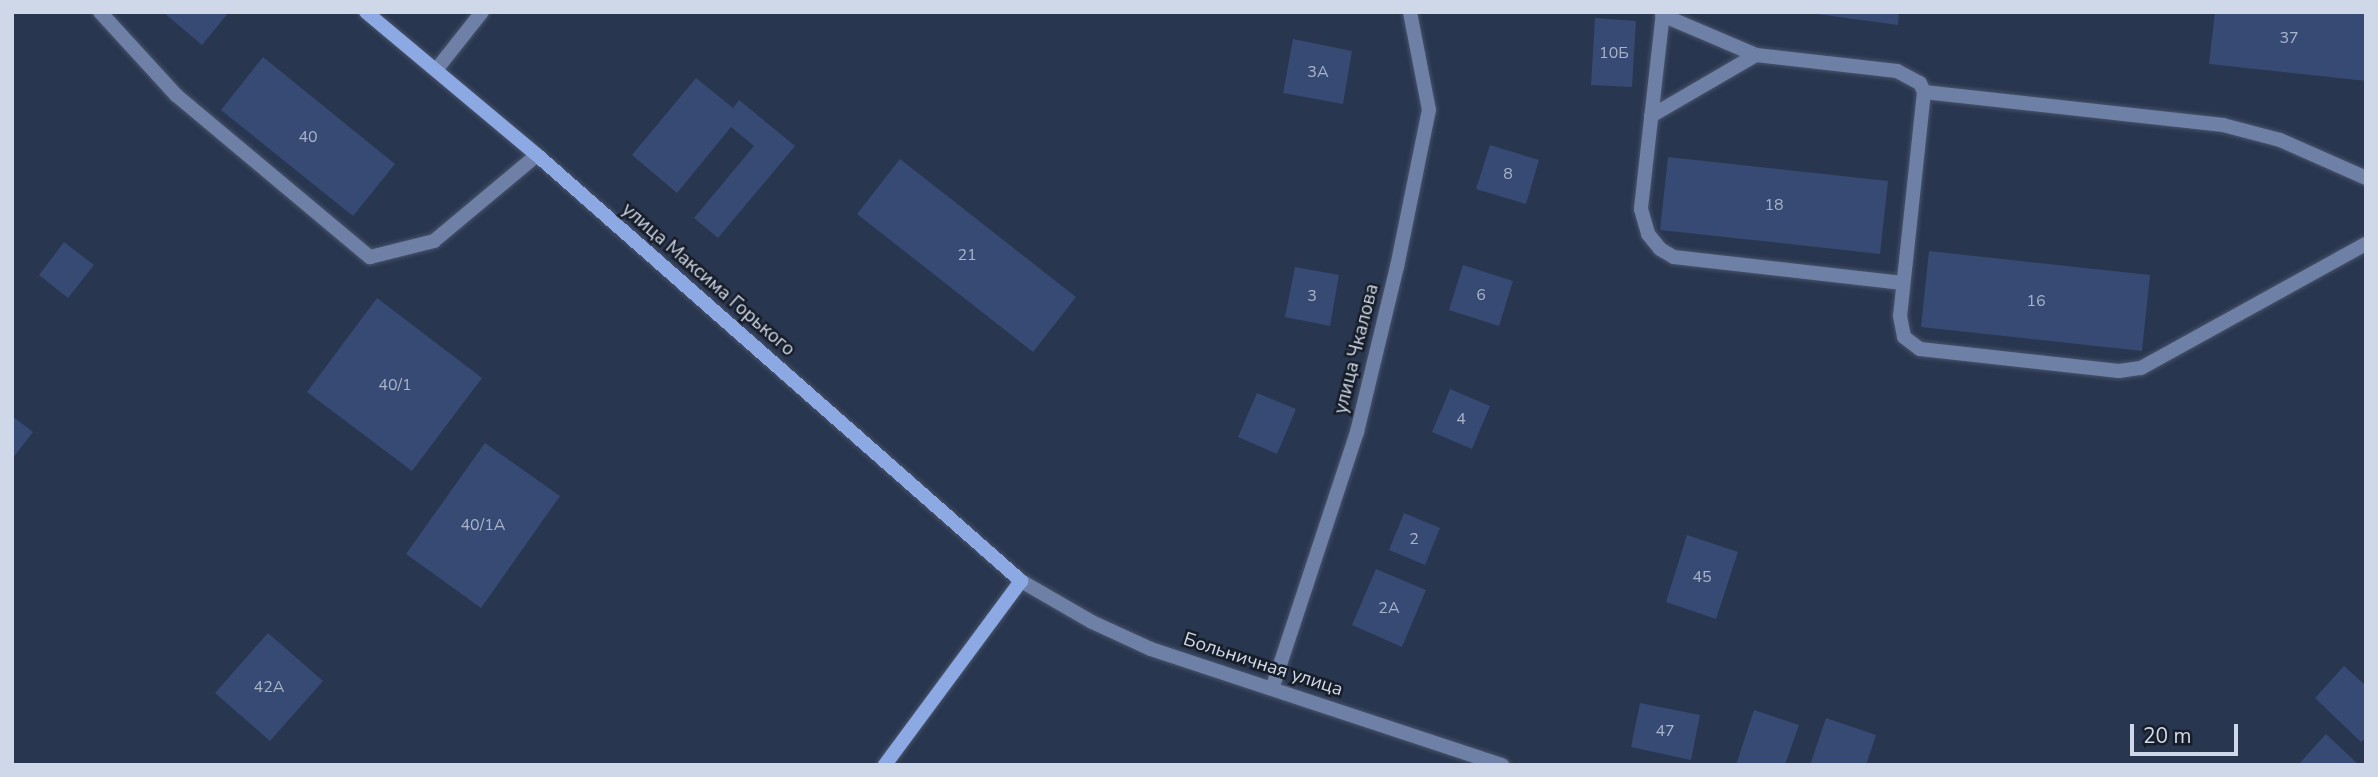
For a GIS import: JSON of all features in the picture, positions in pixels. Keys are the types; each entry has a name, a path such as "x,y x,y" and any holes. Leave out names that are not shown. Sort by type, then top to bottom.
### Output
{"street":[{"path":"100,12 176,95 370,257 434,241 537,155"},
{"name":"улица Максима Горького","path":"366,12 537,155 1021,581"},
{"path":"436,70 482,12"},
{"name":"улица Чкалова","path":"1273,686 1356,432 1397,267 1429,110 1410,12"},
{"path":"1903,282 1674,257 1660,249 1648,234 1641,209 1662,14 1756,55 1908,73 1924,92 2223,125 2280,140 2366,178"},
{"path":"1651,116 1756,55"},
{"path":"1924,92 1900,327 1910,344 1920,349 2119,371 2152,364 2366,244"},
{"path":"885,765 1021,581"},
{"name":"Больничная улица","path":"1021,581 1092,622 1150,649 1273,686 1502,765"}],"building":[{"path":"163,12 229,12 202,45"},
{"path":"1802,12 1899,12 1898,25"},
{"path":"2215,12 2366,12 2366,81 2209,64"},
{"path":"1595,18 1636,21 1632,87 1591,85"},
{"path":"1293,39 1352,51 1343,104 1283,93"},
{"path":"263,57 395,164 353,216 221,110"},
{"path":"696,78 733,108 739,100 795,146 718,238 694,218 754,146 731,127 677,193 632,155"},
{"path":"1490,145 1539,160 1526,204 1476,189"},
{"path":"1668,157 1888,181 1880,254 1660,230"},
{"path":"900,159 1076,297 1033,352 857,214"},
{"path":"64,242 94,265 68,298 39,275"},
{"path":"1929,251 2150,275 2142,351 1921,327"},
{"path":"1463,265 1513,281 1499,326 1449,310"},
{"path":"1295,267 1339,275 1330,326 1285,317"},
{"path":"377,298 482,378 412,471 307,392"},
{"path":"1450,389 1490,406 1472,449 1432,432"},
{"path":"1257,393 1296,409 1277,454 1238,437"},
{"path":"12,416 33,432 12,459"},
{"path":"485,443 560,496 481,608 406,554"},
{"path":"1404,513 1440,528 1425,565 1389,550"},
{"path":"1687,535 1738,552 1716,619 1666,602"},
{"path":"1376,569 1426,590 1402,647 1352,625"},
{"path":"268,633 323,681 270,741 215,693"},
{"path":"2344,666 2366,686 2366,737 2361,742 2315,698"},
{"path":"1640,703 1700,715 1691,760 1631,747"},
{"path":"1754,710 1799,725 1785,765 1736,765"},
{"path":"1826,718 1876,735 1866,765 1810,765"},
{"path":"2326,734 2359,765 2298,765"}]}
